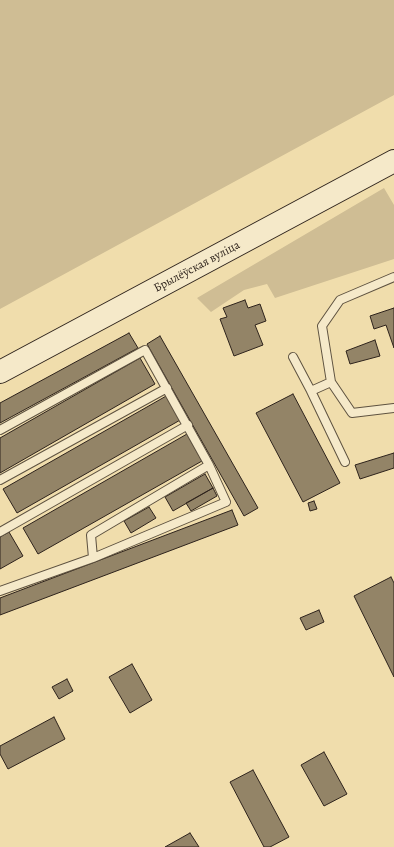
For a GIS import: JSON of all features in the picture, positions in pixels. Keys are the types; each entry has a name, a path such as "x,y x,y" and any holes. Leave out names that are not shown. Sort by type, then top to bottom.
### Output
{"street":[{"name":"Брылёўская вуліца","path":"0,372 394,161"}],"lane":[{"path":"394,278 340,300 322,326 331,382 352,413 394,408"},
{"path":"0,430 145,350 209,464 226,502 93,558 0,591"},
{"path":"293,357 345,462"},
{"path":"311,391 331,382"},
{"path":"0,480 166,388"},
{"path":"0,532 188,425"},
{"path":"93,558 90,535 209,464"}],"shaded area":[{"path":"0,0 394,0 394,95 0,309"},
{"path":"384,188 394,205 394,259 275,298 267,284 244,290 211,312 197,298"}],"building":[{"path":"245,300 248,308 260,304 266,321 255,325 263,345 234,356 220,319 227,317 223,308"},
{"path":"394,308 394,348 386,325 374,329 370,316"},
{"path":"129,333 138,348 0,423 0,403"},
{"path":"160,336 258,508 244,516 147,344"},
{"path":"375,340 380,356 350,364 346,351"},
{"path":"140,358 155,384 0,473 0,438"},
{"path":"293,394 340,483 303,502 256,413"},
{"path":"168,395 182,419 17,513 3,489"},
{"path":"187,434 202,461 38,554 23,528"},
{"path":"394,453 394,468 360,479 355,465"},
{"path":"205,474 213,488 173,511 165,497"},
{"path":"213,488 217,496 191,511 186,503"},
{"path":"314,501 317,509 310,511 308,503"},
{"path":"149,507 156,518 131,533 124,521"},
{"path":"232,510 238,525 0,615 0,598"},
{"path":"9,532 23,556 0,569 0,537"},
{"path":"391,577 394,583 394,677 354,596"},
{"path":"319,610 324,622 306,630 300,618"},
{"path":"132,664 152,700 130,713 109,677"},
{"path":"67,679 73,691 59,699 52,687"},
{"path":"54,717 65,739 8,769 0,754 0,746"},
{"path":"324,752 347,794 324,806 301,765"},
{"path":"253,770 289,837 270,847 264,847 230,782"},
{"path":"190,833 199,847 165,847"}]}
